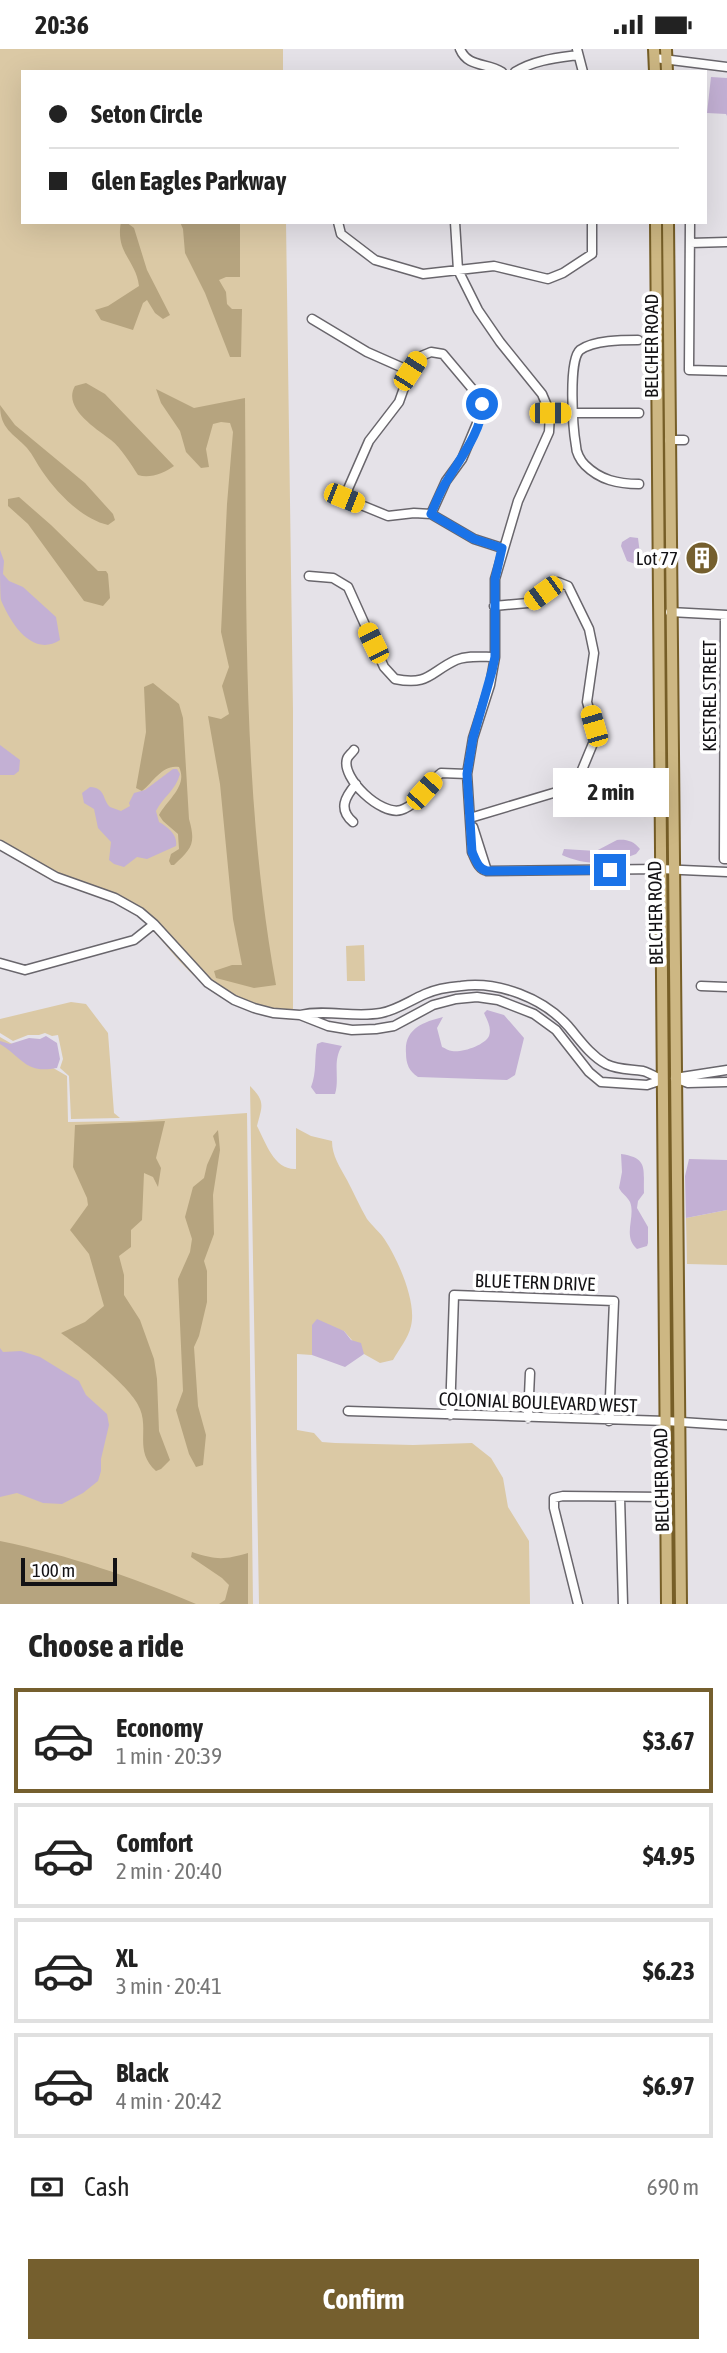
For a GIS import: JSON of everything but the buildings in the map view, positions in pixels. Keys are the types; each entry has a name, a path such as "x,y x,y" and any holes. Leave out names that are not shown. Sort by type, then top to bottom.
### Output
{"main road":[{"name":"BELCHER ROAD","path":"656,224 667,1604"},
{"name":"BELCHER ROAD","path":"668,224 681,1604"},
{"path":"662,1028 667,1041 668,1062 674,1078"},
{"path":"662,1080 671,1091 671,1118 675,1131"}],"street":[{"path":"460,49 463,56 472,62 499,70"},
{"path":"518,70 526,65 577,52 582,70"},
{"path":"654,54 666,54 727,67"},
{"path":"338,224 341,234 375,260 423,274 494,267 548,279 561,275 592,254 592,224"},
{"path":"455,224 458,270 478,310 542,394 550,413 549,432 518,501 502,548 495,579 495,657 490,685 473,738 467,774 470,818 485,871 660,869 727,872"},
{"path":"690,224 690,370 727,371"},
{"path":"690,243 727,242"},
{"path":"312,319 367,352 410,371"},
{"path":"638,340 611,340 580,351 573,366 576,448 584,464 610,482 639,484"},
{"path":"431,514 446,481 462,459 480,420 482,404 443,354 431,352 419,357 410,371 399,403 369,441 344,498 388,516 431,514 474,539 502,548"},
{"path":"550,413 639,413"},
{"path":"669,440 684,440"},
{"path":"310,576 333,578 348,587 384,667 395,679 424,679 469,656 495,657"},
{"path":"470,818 570,787 577,782 594,741 594,726 587,702 594,653 589,629 568,586 558,582 528,603 494,606"},
{"path":"670,612 726,615"},
{"name":"KESTREL STREET","path":"726,615 724,859 727,859"},
{"path":"354,750 347,758 347,764 356,784 364,795 384,809 400,811 410,805 441,773 467,774"},
{"path":"353,822 346,815 343,806 356,784"},
{"path":"0,845 56,877 127,904 154,924 208,983 234,1000 273,1013 300,1015 338,1028 363,1030 394,1026 433,1005 456,999 477,997 498,1000 534,1014 556,1030 589,1072 601,1082 647,1085 662,1080"},
{"path":"0,963 25,969 134,940 154,924"},
{"path":"300,1015 312,1012 364,1014 394,1011 425,994 441,989 463,985 487,986 533,999 550,1010 566,1024 590,1053 607,1064 645,1072 662,1080"},
{"path":"701,986 727,987"},
{"path":"338,1028 339,1012"},
{"path":"363,1030 364,1014"},
{"path":"674,1078 727,1070"},
{"path":"674,1078 688,1083 727,1082"},
{"name":"BLUE TERN DRIVE","path":"450,1415 454,1295 614,1301 610,1421"},
{"path":"528,1418 530,1373"},
{"name":"COLONIAL BOULEVARD WEST","path":"348,1411 727,1425"},
{"path":"620,1497 623,1604"},
{"path":"578,1604 554,1508 554,1498 666,1497"}],"shaded area":[{"path":"0,49 283,49 283,70 21,70 21,224 286,224 293,711 293,1020 248,1009 221,996 185,967 148,925 131,911 105,898 56,882 0,850"},
{"path":"711,77 727,78 727,116 707,113"},
{"path":"121,224 129,224 134,228 147,270 170,315 163,319 155,313 147,300 143,303 133,330 101,320 95,310 108,306 139,286 134,269 123,249"},
{"path":"181,224 240,224 240,277 219,280 226,292 227,304 232,309 242,309 241,357 230,357 205,293 185,253"},
{"path":"86,383 105,394 174,466 157,475 138,475 118,447 77,410 72,394 75,386"},
{"path":"156,389 194,408 245,398 246,619 251,766 265,912 276,985 254,988 216,978 214,971 242,965 233,919 220,784 208,716 221,719 229,714 222,686 229,667 221,632 233,432 230,423 213,424 206,449 209,467 201,468 186,452 180,431 161,403"},
{"path":"0,405 15,425 85,483 113,514 115,520 108,525 98,522 63,496 27,448 5,425"},
{"path":"19,497 98,571 106,571 110,598 103,606 84,601 28,524 8,506 8,499"},
{"path":"630,537 638,538 641,562 638,565 627,561 621,546 622,542"},
{"path":"0,550 4,561 3,574 9,581 23,587 56,617 60,640 50,644 31,641 10,618 1,600"},
{"path":"153,683 179,704 183,718 192,840 189,850 174,865 169,861 171,854 179,849 178,834 159,815 179,786 179,767 163,771 142,791 136,788 146,732 144,687"},
{"path":"0,745 20,760 19,771 14,775 0,775"},
{"path":"173,769 177,769 180,774 178,780 156,811 159,822 174,835 176,846 147,859 137,857 124,867 114,864 109,860 111,842 98,828 94,809 84,803 82,793 90,787 99,789 110,807 121,811 130,806 134,793 145,790"},
{"path":"617,840 630,841 640,849 636,854 599,863 562,855 564,849 596,851"},
{"path":"364,945 365,981 347,981 346,946"},
{"path":"71,1002 86,1004 108,1033 114,1113 120,1118 71,1119 69,1076 60,1068 63,1059 58,1035 28,1035 13,1041 0,1033 0,1019"},
{"path":"487,1010 504,1015 524,1038 515,1075 507,1080 418,1077 412,1072 407,1061 406,1045 416,1028 443,1017 437,1028 442,1047 452,1051 467,1050 489,1036 490,1027 484,1013"},
{"path":"46,1036 57,1043 60,1059 57,1068 31,1067 0,1044 0,1041 10,1044"},
{"path":"0,1037 67,1076 68,1122 134,1121 247,1113 253,1604 0,1604"},
{"path":"322,1042 342,1046 337,1058 335,1094 316,1094 311,1087 317,1044"},
{"path":"250,1086 261,1100 257,1126 272,1154 282,1165 296,1169 296,1128 311,1136 332,1141 333,1152 364,1214 383,1237 395,1259 405,1281 411,1305 411,1326 406,1340 393,1360 380,1363 364,1354 344,1331 312,1325 312,1355 297,1354 297,1430 314,1433 322,1442 335,1443 472,1443 491,1458 503,1478 508,1507 529,1541 530,1604 259,1604"},
{"path":"165,1121 156,1158 161,1168 158,1187 153,1177 144,1173 142,1220 131,1230 131,1247 119,1256 124,1275 124,1295 140,1320 154,1359 159,1431 170,1460 156,1471 145,1456 142,1417 135,1400 105,1368 61,1333 85,1322 104,1306 89,1254 70,1230 88,1205 73,1167 75,1125"},
{"path":"218,1130 220,1150 213,1195 214,1234 204,1261 207,1271 207,1302 194,1347 198,1406 206,1435 203,1465 196,1467 189,1454 176,1410 183,1391 178,1279 190,1252 192,1239 185,1217 193,1187 204,1178 216,1145 213,1136"},
{"path":"621,1154 636,1158 644,1171 644,1193 637,1208 648,1227 648,1243 647,1246 637,1249 630,1238 630,1202 619,1188"},
{"path":"689,1159 727,1160 727,1210 686,1218 685,1176"},
{"path":"727,1210 727,1265 687,1264 686,1218"},
{"path":"317,1319 344,1331 351,1340 361,1343 364,1354 345,1367 312,1355 312,1325"},
{"path":"0,1348 3,1352 21,1351 40,1357 79,1381 86,1395 107,1414 109,1425 98,1481 62,1504 43,1503 17,1493 0,1497"},
{"path":"0,1541 100,1568 196,1604 0,1604"},
{"path":"192,1552 220,1558 248,1553 248,1604 219,1604 225,1600 229,1585 191,1557"}],"place":[{"name":"Lot 77","path":"702,558"}],"route":[{"path":"482,404 480,420 462,459 446,481 431,514 457,531 502,548 495,579 495,657 490,685 473,738 467,774 472,852 482,870 487,871 610,870"}]}
